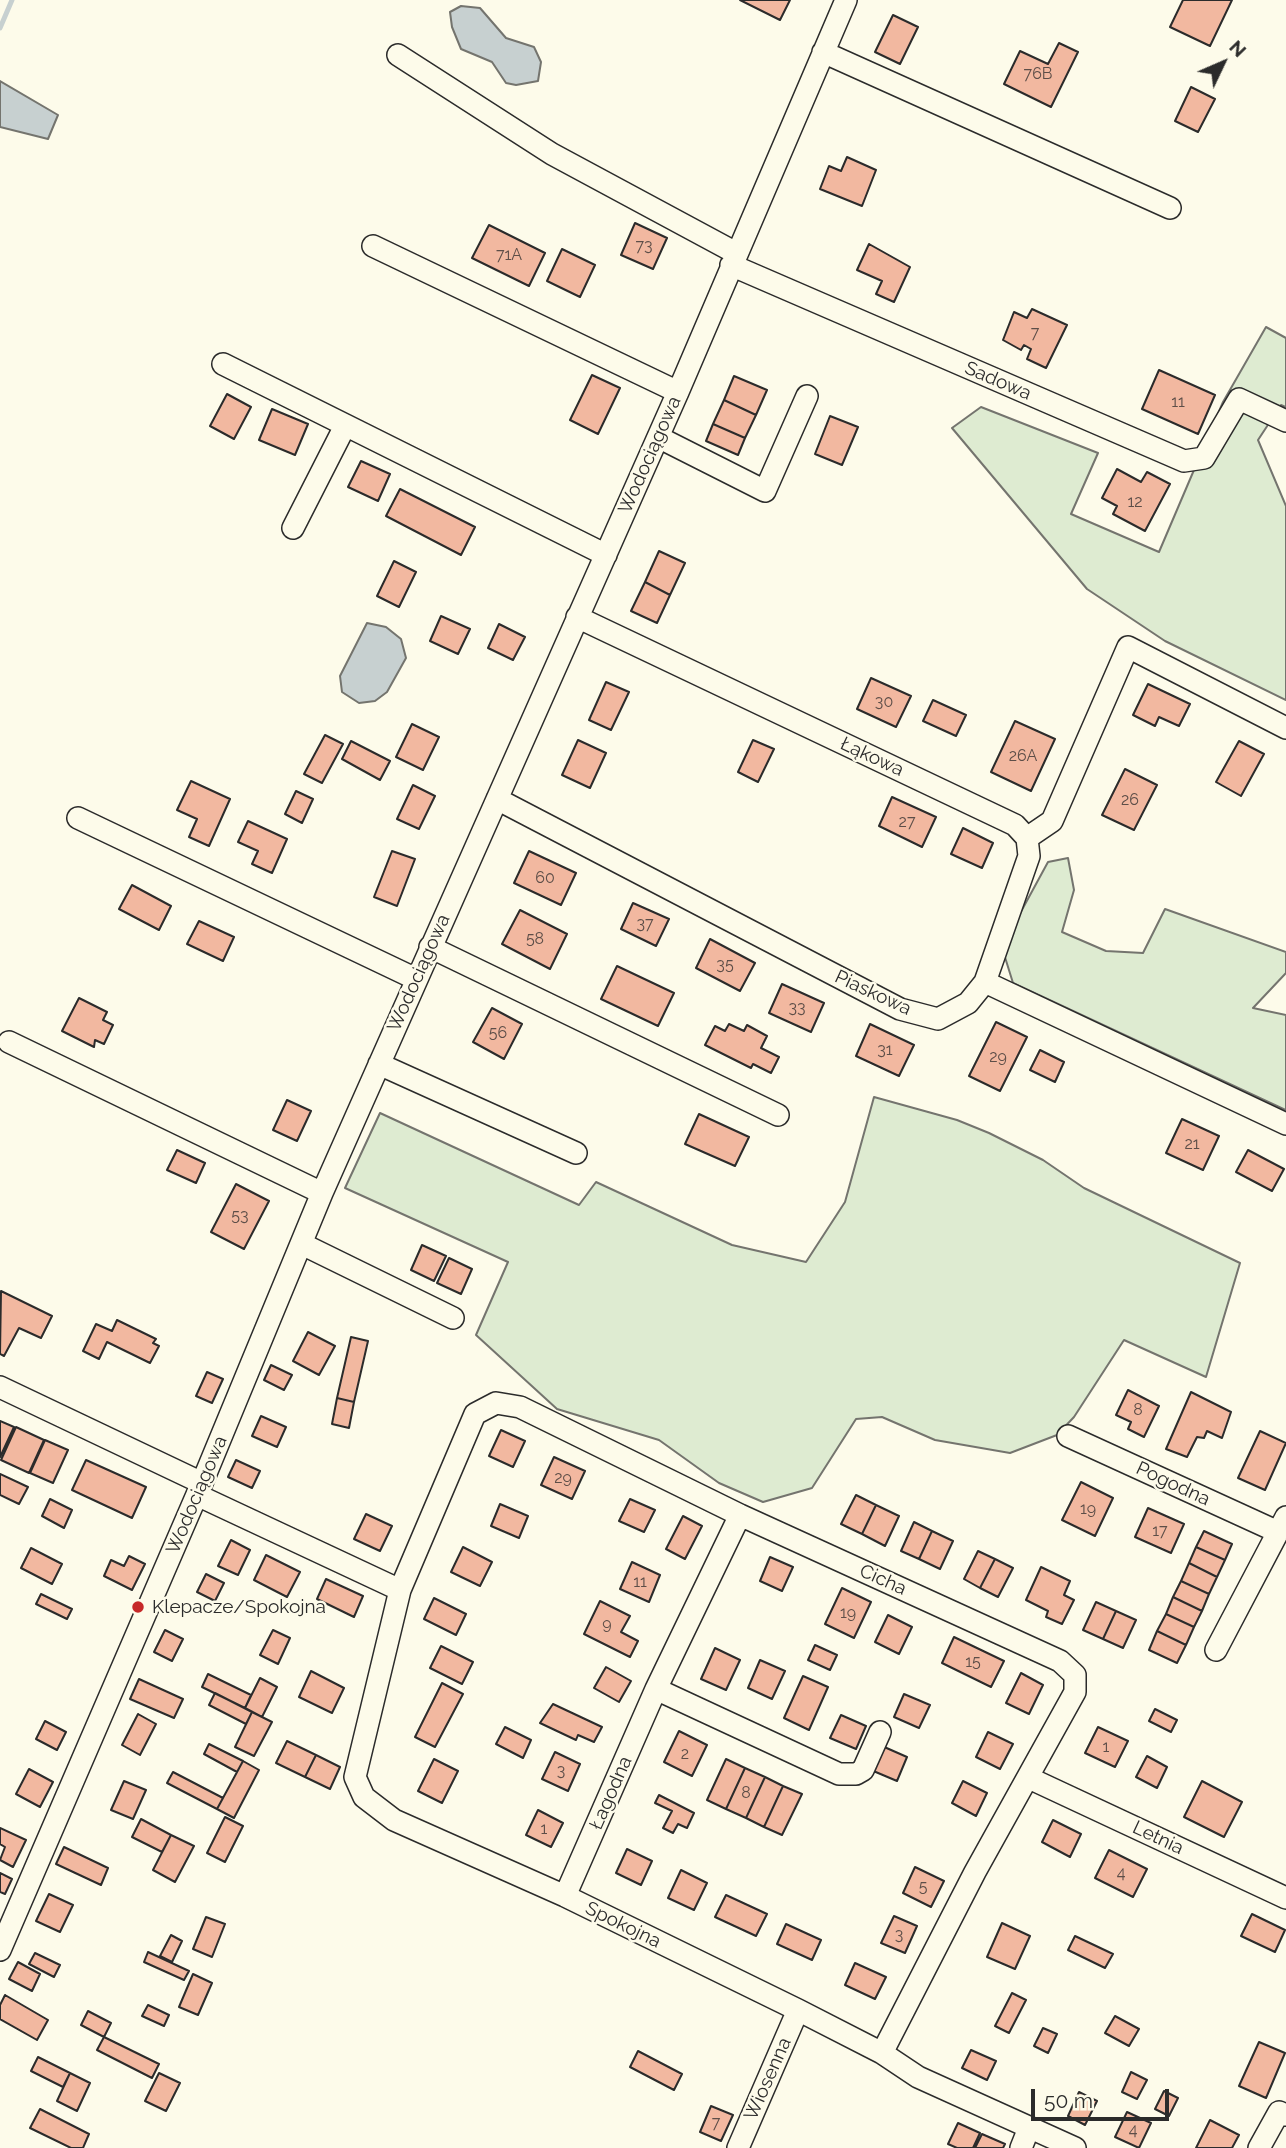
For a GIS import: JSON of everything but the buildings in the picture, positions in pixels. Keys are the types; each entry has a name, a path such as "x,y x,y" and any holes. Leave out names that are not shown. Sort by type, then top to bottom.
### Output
{"street":[{"name":"Wodociągowa","path":"0,1950 199,1489 323,1193 678,392 846,0"},
{"path":"822,52 1170,208"},
{"path":"398,55 552,154 733,259"},
{"path":"373,246 678,392"},
{"name":"Sadowa","path":"733,259 1184,461 1204,458 1239,399 1286,421"},
{"path":"223,364 606,555"},
{"path":"658,437 765,491 807,396"},
{"path":"293,528 345,426"},
{"name":"Łąkowa","path":"577,617 1015,825 1027,838"},
{"path":"1286,727 1128,647 1052,821 1027,838 1029,856 985,982 1286,1124"},
{"name":"Piaskowa","path":"497,799 900,1009 938,1019 968,1003 985,982"},
{"path":"78,818 416,979"},
{"path":"430,947 778,1115"},
{"path":"9,1042 323,1193"},
{"path":"379,1064 576,1153"},
{"path":"302,1244 453,1318"},
{"path":"0,1387 400,1590"},
{"name":"Cicha","path":"400,1590 475,1414 496,1403 520,1407 740,1515 1059,1661 1075,1675 1075,1692 1030,1778 975,1872 882,2053"},
{"name":"Pogodna","path":"1068,1436 1282,1525"},
{"name":"Łagodna","path":"565,1896 656,1689 740,1515"},
{"path":"1216,1650 1282,1525"},
{"name":"Spokojna","path":"400,1590 355,1777 364,1797 394,1820 565,1896 882,2053 918,2077 1075,2148"},
{"path":"656,1689 839,1774 856,1774 863,1770 880,1732"},
{"name":"Letnia","path":"1030,1778 1286,1898"},
{"name":"Wiosenna","path":"738,2148 798,2010"},
{"path":"1259,2148 1279,2112 1286,2115"},
{"path":"1021,2148 1029,2128"}],"green space":[{"path":"1266,327 1286,338 1286,407 1281,405 1258,440 1286,506 1286,700 1165,641 1087,589 952,428 981,407 1098,453 1071,514 1159,552 1223,402"},
{"path":"1068,858 1074,890 1062,932 1106,951 1143,953 1165,909 1286,952 1286,973 1253,1008 1286,1015 1286,1110 1013,983 1004,954 1017,919 1048,862"},
{"path":"874,1097 957,1120 989,1133 1043,1160 1084,1188 1240,1263 1206,1377 1124,1340 1074,1417 1057,1435 1010,1453 935,1440 882,1417 856,1419 812,1488 763,1502 719,1483 659,1440 557,1409 476,1335 508,1262 345,1188 380,1113 579,1205 596,1182 732,1245 806,1262 845,1202"}],"shaded area":[{"path":"461,6 480,8 506,38 534,47 541,62 538,81 516,85 506,83 492,62 461,49 452,27 450,12"},
{"path":"0,81 58,115 48,139 0,127"},
{"path":"367,623 386,627 401,639 406,658 387,692 375,701 359,703 342,692 340,676"}],"waterway":[{"path":"0,28 12,0"}],"place":[{"name":"Klepacze/Spokojna","path":"138,1607"}]}
